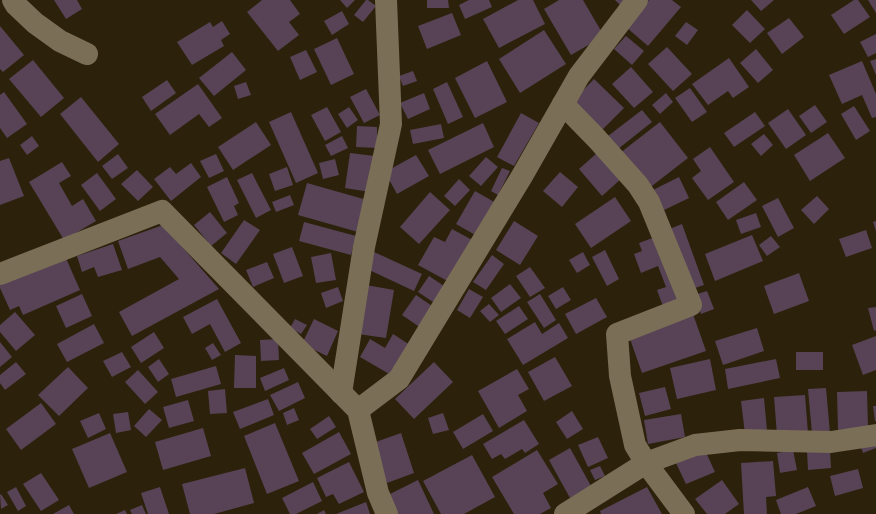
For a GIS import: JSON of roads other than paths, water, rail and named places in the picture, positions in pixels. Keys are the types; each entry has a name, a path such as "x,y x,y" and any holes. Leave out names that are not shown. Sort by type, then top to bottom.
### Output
{"street":[{"path":"13,0 35,24 60,41 87,54"},
{"path":"341,393 364,247 391,124 386,0"},
{"path":"358,410 399,379 522,176 580,76 637,0"},
{"path":"563,104 638,185 649,202 691,304 616,334 620,376 635,445 646,463 684,514"},
{"path":"0,274 162,211 358,410 378,493 387,514"},
{"path":"565,514 646,463 695,445 740,440 831,442 876,435"}]}
